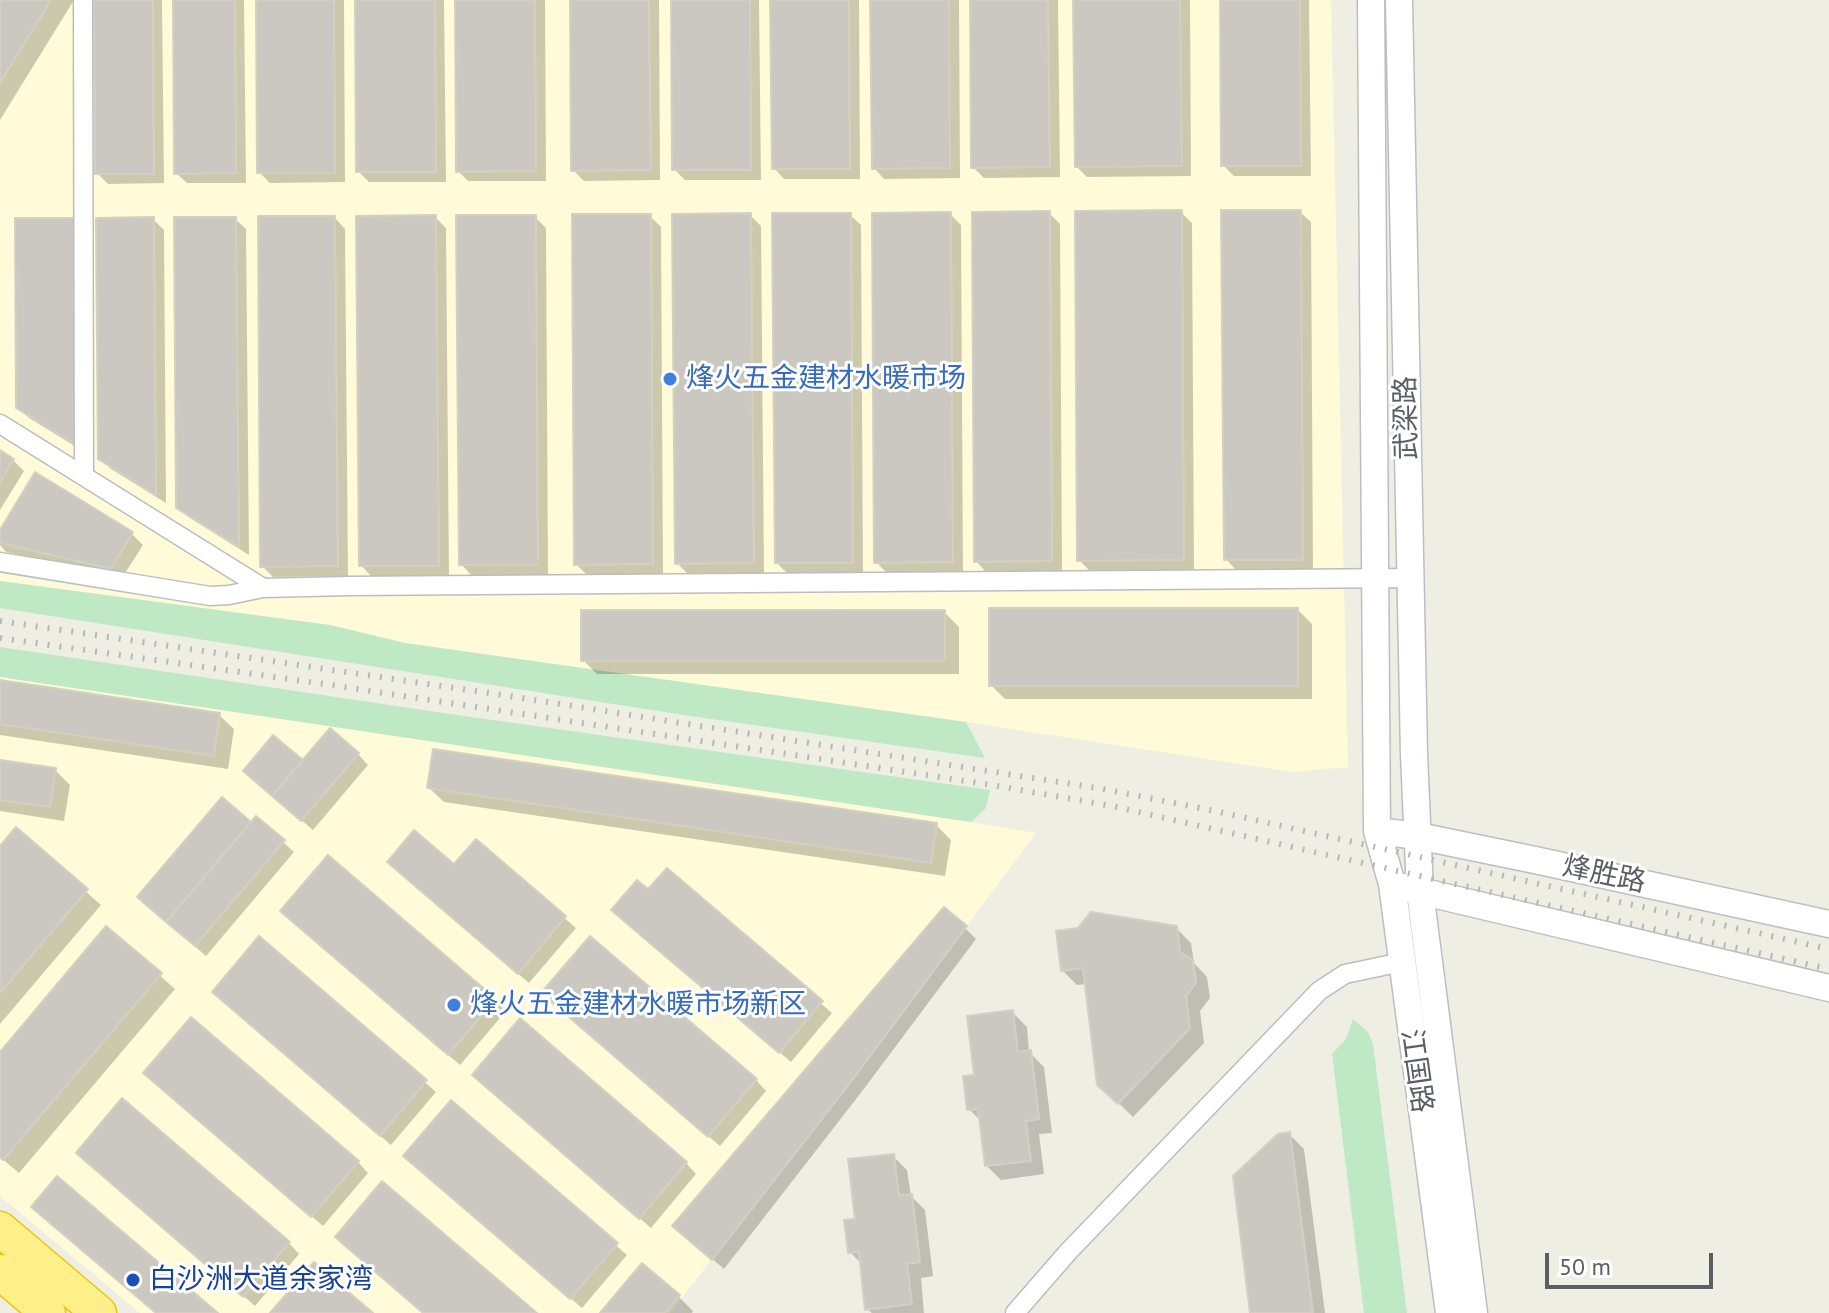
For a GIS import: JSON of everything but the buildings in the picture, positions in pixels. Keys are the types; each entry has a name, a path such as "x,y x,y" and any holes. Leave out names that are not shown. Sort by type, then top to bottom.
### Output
{"highway":[{"path":"0,1229 99,1313"},
{"path":"0,1272 48,1313"}],"main road":[{"name":"武梁路","path":"1371,0 1377,831"},
{"name":"武梁路","path":"1399,0 1418,836"},
{"name":"烽胜路","path":"1377,831 1418,836 1829,924"},
{"name":"江国路","path":"1377,831 1392,884 1449,1313"},
{"name":"江国路","path":"1418,836 1420,892 1474,1313"},
{"name":"烽胜路","path":"1392,884 1829,988"}],"street":[{"path":"83,0 84,476"},
{"path":"0,424 263,588"},
{"path":"0,562 210,596 263,588 1411,578"},
{"path":"1015,1313 1068,1252 1313,996 1345,974 1402,962"}],"shaded area":[{"name":"烽火五金建材水暖市场","path":"0,0 1331,0 1348,767 1292,772 966,722 405,643 329,625 0,581"},
{"name":"烽火五金建材水暖市场新区","path":"0,677 1036,833 850,1083 670,1313 140,1313 0,1196"}],"green space":[{"path":"0,581 330,625 405,643 966,722 985,758 690,716 0,608"},
{"path":"0,647 990,790 986,808 971,822 0,677"},
{"path":"1353,1019 1368,1032 1373,1044 1407,1313 1364,1313 1332,1054 1346,1039"}],"railway":[{"path":"0,621 509,696 1103,789 1215,811 1829,949"},
{"path":"0,638 331,685 1112,806 1829,969"}],"place":[{"name":"烽火五金建材水暖市场","path":"670,379"},
{"name":"烽火五金建材水暖市场新区","path":"454,1005"},
{"name":"白沙洲大道余家湾","path":"133,1280"}]}
